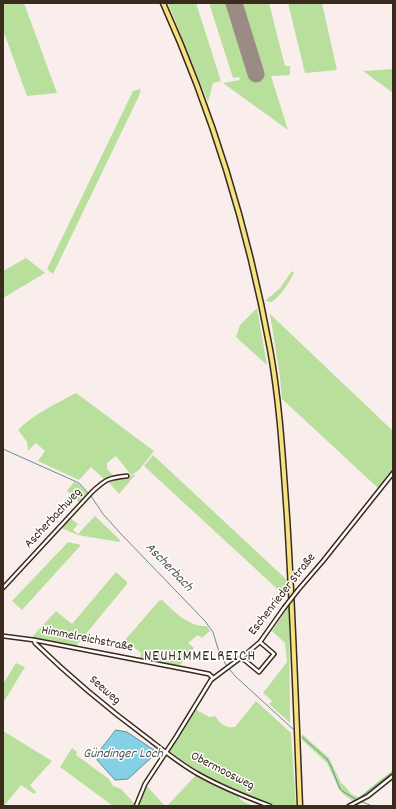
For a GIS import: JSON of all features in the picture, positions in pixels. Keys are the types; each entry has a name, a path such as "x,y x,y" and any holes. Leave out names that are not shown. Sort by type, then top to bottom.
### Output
{"highway":[{"path":"163,3 193,73 224,160 251,258 270,350 282,449 291,570 300,806"}],"street":[{"name":"Eschenrieder Straße","path":"136,806 145,784 213,678 242,658 260,642 298,590 393,473"},
{"name":"Ascherbachweg","path":"3,588 90,495 106,480 112,477 127,476"},
{"name":"Himmelreichstraße","path":"3,636 34,640 189,670 209,674 213,678"},
{"name":"Seeweg","path":"34,640 35,643 56,664 104,705 166,752"},
{"path":"242,658 259,672 274,654 260,642"},
{"name":"Obermoosweg","path":"166,752 198,774 239,794 270,806"},
{"path":"349,806 362,800 393,776"}],"green space":[{"path":"3,3 24,3 57,93 27,96 3,30"},
{"path":"168,3 196,3 221,81 213,83 208,102"},
{"path":"209,3 269,3 285,66 290,66 290,75 271,76 288,130 223,83 240,80 239,77 233,78"},
{"path":"288,3 322,3 337,70 305,73"},
{"path":"393,69 393,93 363,71"},
{"path":"141,89 139,96 53,274 47,269 133,91"},
{"path":"26,258 45,273 3,298 3,271"},
{"path":"292,271 294,273 279,296 272,302 265,301 280,288"},
{"path":"257,308 267,365 236,337 240,325"},
{"path":"270,314 393,431 393,470 379,489 282,399"},
{"path":"76,393 154,451 139,470 131,475 116,456 107,463 107,469 114,476 105,480 91,467 79,480 38,461 45,451 36,443 28,451 27,442 18,430 38,414"},
{"path":"153,455 287,580 288,593 285,596 144,466"},
{"path":"136,474 119,494 107,480 129,476"},
{"path":"74,482 79,484 89,494 80,503 67,491"},
{"path":"95,516 120,540 119,542 78,535 61,528 70,518 78,524 73,530 78,534"},
{"path":"68,542 81,545 22,610 12,601"},
{"path":"116,572 127,582 127,584 75,647 31,638 56,611 72,624"},
{"path":"162,600 182,618 200,626 207,626 210,631 202,638 198,635 188,643 194,648 178,667 140,660 141,653 125,640 159,601"},
{"path":"289,606 290,723 269,704 272,701 263,693 287,662 285,643 272,631"},
{"path":"16,663 25,667 3,703 3,684"},
{"path":"256,701 291,733 296,806 275,806 256,799 199,773 168,752 187,724 195,709 209,717 215,716 225,726 235,727"},
{"path":"3,731 52,761 30,785 36,792 34,794 21,785 4,806"},
{"path":"302,734 329,758 341,783 353,795 359,797 393,770 393,775 368,795 357,802 354,802 339,789 327,763 302,740"},
{"path":"72,748 77,752 76,755 109,779 113,786 121,789 134,803 133,806 113,806 60,767"},
{"path":"196,775 238,795 243,801 255,806 167,806"},
{"path":"146,785 165,806 138,806"}],"water":[{"name":"Gündinger Loch","path":"116,730 127,732 154,750 152,757 128,779 115,780 97,760 98,753"}],"waterway":[{"name":"Ascherbach","path":"3,449 79,483 121,534 205,621 213,632 219,652 226,665 235,676 293,729"},
{"name":"Ascherbach","path":"302,737 327,759 340,789 357,800"},
{"path":"357,800 393,772"},
{"name":"Ascherbach","path":"360,801 372,806"}],"runway":[{"path":"234,3 256,74"}],"district":[{"name":"NEUHIMMELREICH","path":"200,658"}]}
